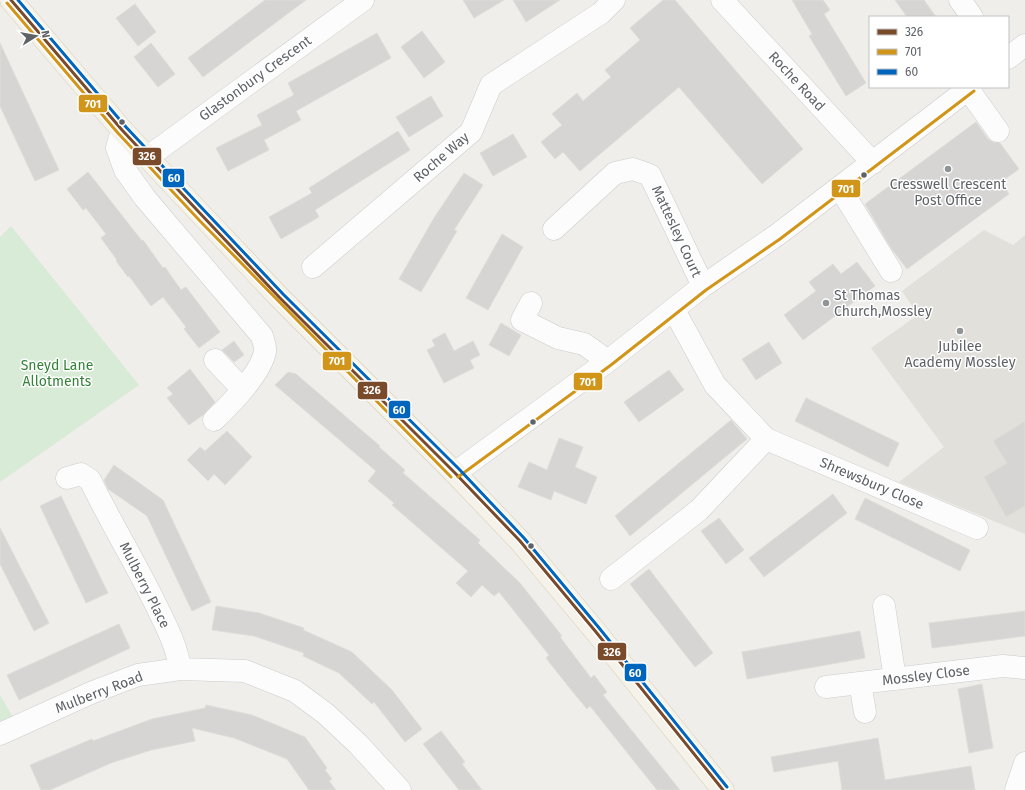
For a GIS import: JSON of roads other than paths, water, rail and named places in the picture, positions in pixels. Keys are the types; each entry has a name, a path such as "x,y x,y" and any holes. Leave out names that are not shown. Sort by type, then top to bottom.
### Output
{"main road":[{"path":"11,0 122,130 279,297 455,473 520,541 601,638 723,790"}],"street":[{"name":"Glastonbury Crescent","path":"148,157 363,0"},
{"name":"Roche Way","path":"313,267 472,132 491,85 600,13 614,0"},
{"name":"Roche Road","path":"722,0 873,163"},
{"path":"960,0 971,16"},
{"path":"1009,57 1025,45"},
{"path":"455,473 608,361 703,286 777,235 840,188 969,88 998,131"},
{"path":"122,130 117,148 125,170 145,198 262,336 266,349 262,364 233,402 214,420"},
{"name":"Mattesley Court","path":"554,229 615,173 633,169 650,174 703,286"},
{"path":"840,188 891,271"},
{"path":"531,303 522,320 558,338 584,344 608,361"},
{"name":"Shrewsbury Close","path":"674,310 715,385 766,439 977,528"},
{"path":"215,360 242,389"},
{"path":"617,569 699,510 766,439"},
{"name":"Mulberry Place","path":"66,478 81,474 90,480 171,636 178,652 180,669"},
{"path":"884,606 895,679"},
{"name":"Mossley Close","path":"826,687 1003,666 1025,668"},
{"name":"Mulberry Road","path":"0,734 93,692 132,677 180,669 245,671 295,691 326,714 400,790"},
{"path":"860,684 865,712"}],"place":[{"name":"Cresswell Crescent Post Office","path":"948,169"},
{"name":"St Thomas Church,Mossley","path":"826,303"},
{"name":"Jubilee Academy Mossley","path":"960,331"}],"park label":[{"name":"Sneyd Lane Allotments","path":"57,374"}]}
